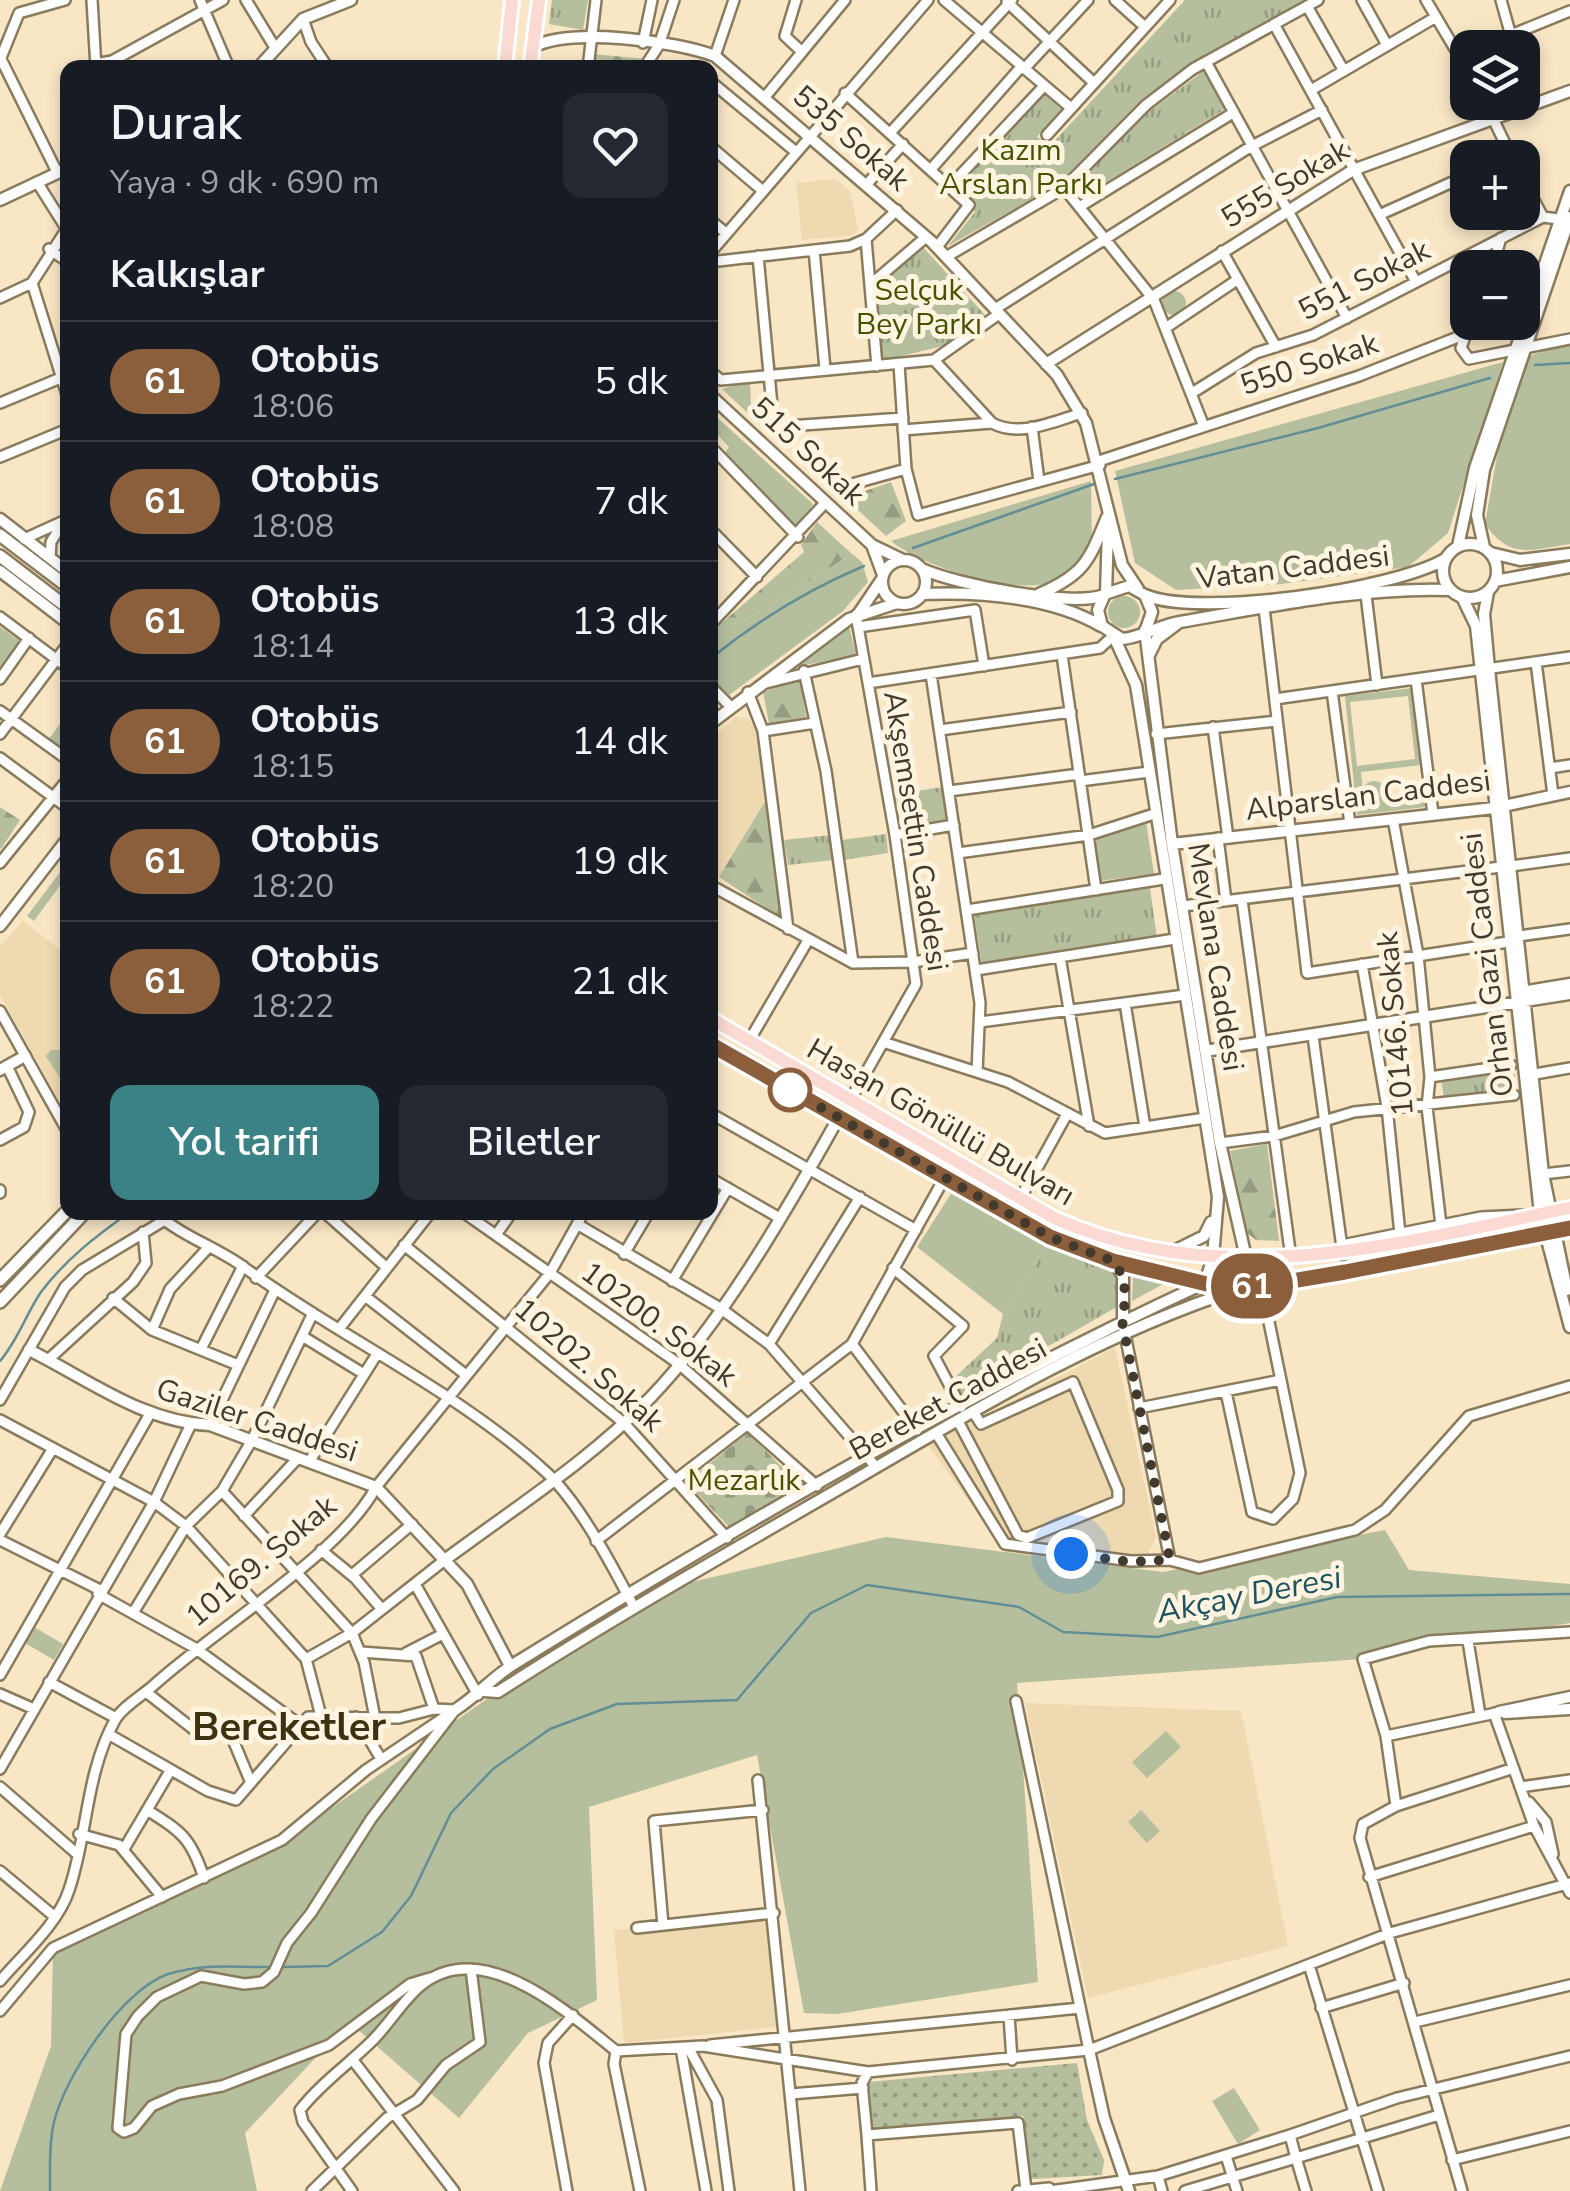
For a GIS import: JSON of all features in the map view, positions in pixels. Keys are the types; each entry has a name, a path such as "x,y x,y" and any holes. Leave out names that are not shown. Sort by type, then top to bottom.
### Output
{"main road":[{"path":"506,60 512,0"},
{"path":"531,60 539,0"},
{"path":"0,535 60,580"},
{"path":"0,556 60,602"},
{"name":"Hasan Gönüllü Bulvarı","path":"718,1023 1080,1230 1171,1252 1291,1258 1570,1208"},
{"name":"Hasan Gönüllü Bulvarı","path":"718,1049 1050,1237 1113,1261 1238,1290 1570,1228"},
{"path":"0,1280 60,1218"},
{"path":"0,1302 77,1220"}],"street":[{"path":"60,166 0,59 19,14 65,0"},
{"path":"92,0 96,60"},
{"path":"114,60 203,5 223,0"},
{"path":"246,0 274,46"},
{"path":"264,60 303,18 351,0"},
{"path":"589,60 596,0"},
{"path":"644,43 652,0"},
{"path":"649,60 659,45 674,0"},
{"path":"715,56 734,0"},
{"path":"796,0 784,36 802,52"},
{"path":"764,97 845,0"},
{"path":"908,0 920,10"},
{"path":"718,243 928,0"},
{"path":"944,0 1071,108"},
{"path":"932,168 1088,0"},
{"path":"1116,0 1145,28"},
{"path":"1047,136 1170,0"},
{"path":"946,257 1064,188 1146,104 1206,62 1318,0"},
{"path":"1362,0 1387,46"},
{"path":"1426,0 1450,36"},
{"path":"1500,0 1509,30"},
{"path":"890,133 1009,1 1093,82"},
{"path":"203,5 226,60"},
{"path":"1308,6 1344,71"},
{"path":"1525,30 1570,11"},
{"path":"1311,90 1436,17"},
{"path":"303,18 323,60"},
{"path":"533,46 549,38 537,20"},
{"path":"1274,24 1416,282"},
{"name":"535 Sokak","path":"549,38 644,43 715,56 937,247 1046,364 1082,412 1100,463 1122,565 1142,592"},
{"path":"1206,62 1284,210 1347,318"},
{"path":"950,186 1044,86"},
{"path":"718,88 796,152"},
{"name":"555 Sokak","path":"1540,102 1570,91"},
{"path":"845,93 969,205 937,247"},
{"path":"718,378 934,360 1102,239 1250,147 1322,110"},
{"path":"1079,207 1233,112"},
{"name":"555 Sokak","path":"1046,364 1284,210 1353,170 1489,120"},
{"path":"867,184 903,144"},
{"path":"718,153 762,192"},
{"path":"0,200 60,171"},
{"path":"38,182 60,216"},
{"path":"1379,214 1450,183"},
{"path":"1064,188 1150,296 1203,424"},
{"path":"1570,191 1567,220 1475,468 1458,546 1520,560 1570,554"},
{"path":"718,261 850,246 866,239 897,210"},
{"path":"1540,211 1543,217 1567,220"},
{"name":"551 Sokak","path":"1192,393 1256,353 1347,318 1543,217"},
{"path":"718,226 726,233"},
{"path":"0,298 32,283 60,236"},
{"path":"870,284 926,237"},
{"path":"1498,250 1502,238"},
{"path":"866,239 877,366"},
{"path":"50,249 60,256"},
{"path":"814,250 825,369"},
{"path":"1222,250 1276,348"},
{"path":"758,256 774,428 903,418"},
{"path":"1166,327 1237,280"},
{"path":"32,283 60,366"},
{"path":"1462,340 1460,348 1469,359 1519,352 1570,338"},
{"name":"550 Sokak","path":"906,469 918,515 1100,463 1203,424 1359,376 1450,340"},
{"path":"1445,559 1443,576 1450,590 1462,598 1488,592 1496,582 1497,566 1477,521 1479,493 1519,352"},
{"path":"934,360 1002,428 1032,428 1082,412"},
{"path":"840,487 906,469 899,364"},
{"path":"0,403 60,380"},
{"name":"515 Sokak","path":"718,402 872,545"},
{"path":"904,430 992,422"},
{"path":"1032,428 1038,482"},
{"path":"0,456 60,433"},
{"path":"718,458 798,536"},
{"name":"535 Sokak","path":"1106,497 1106,594"},
{"path":"718,617 826,502"},
{"path":"1038,594 1068,582 1084,568 1107,517"},
{"path":"0,519 60,566"},
{"path":"24,539 60,523"},
{"path":"50,558 51,542 60,529"},
{"path":"718,537 757,577"},
{"path":"872,545 885,594 897,603"},
{"name":"Vatan Caddesi","path":"872,545 961,582 1076,601 1106,594 1120,586 1185,605 1402,579 1445,559 1458,546"},
{"path":"857,618 889,566 903,560"},
{"path":"1496,582 1570,567"},
{"path":"718,717 751,689 857,618 897,603 911,603 922,594 926,582 922,568"},
{"path":"0,571 60,617"},
{"name":"Vatan Caddesi","path":"1113,637 1131,639 1146,630 1179,622 1264,608 1450,590"},
{"path":"868,683 1100,648 1113,637 1102,626 1034,602 958,592 922,594"},
{"path":"1142,592 1152,612 1146,630"},
{"name":"Orhan Gazi Caddesi","path":"1488,592 1484,614 1485,669 1498,805 1545,1213 1570,1326"},
{"path":"1102,626 1098,610 1106,594"},
{"path":"1366,596 1377,684"},
{"name":"Orhan Gazi Caddesi","path":"1462,598 1476,622 1485,669"},
{"path":"1264,608 1294,891 1307,973 1570,929"},
{"path":"857,618 975,610 984,666"},
{"path":"0,618 60,661"},
{"name":"Akşemsettin Caddesi","path":"851,1099 913,995 914,962 857,618"},
{"path":"1148,666 1157,639 1179,622"},
{"name":"Mevlana Caddesi","path":"1146,630 1156,734 1202,1051 1246,1258 1238,1290"},
{"name":"Mevlana Caddesi","path":"1113,637 1136,685 1164,879 1186,995 1202,1051 1205,1118 1218,1197 1213,1257 1205,1283"},
{"path":"0,679 28,638"},
{"path":"0,734 60,653"},
{"path":"1062,655 1096,890"},
{"path":"1275,699 1570,657"},
{"path":"751,689 804,671 863,660"},
{"path":"1536,662 1553,795"},
{"path":"804,671 816,723 853,963"},
{"path":"931,674 976,970 980,1022 976,1072"},
{"path":"1416,679 1433,814"},
{"path":"751,689 763,731 788,929"},
{"path":"1332,691 1350,824"},
{"path":"718,694 730,706"},
{"path":"0,711 60,754"},
{"path":"940,730 1071,712"},
{"path":"1156,734 1278,722"},
{"path":"763,731 816,723"},
{"path":"1213,728 1226,901"},
{"path":"0,758 60,803"},
{"path":"1550,768 1570,765"},
{"path":"949,791 1149,772"},
{"path":"0,864 60,790"},
{"name":"Alparslan Caddesi","path":"1172,844 1433,814 1570,792"},
{"path":"958,853 1088,834 1154,814"},
{"name":"10146. Sokak","path":"1393,819 1418,954 1430,1077 1427,1107 1441,1226"},
{"path":"895,834 954,825"},
{"path":"0,926 60,848"},
{"path":"1182,906 1570,858"},
{"path":"967,910 1164,879"},
{"path":"718,890 807,942 853,963 914,962 973,954"},
{"path":"1242,900 1291,1258"},
{"path":"0,902 12,911"},
{"path":"976,970 1175,939"},
{"path":"750,1041 807,942"},
{"path":"1060,957 1089,1126"},
{"path":"1362,964 1388,1107 1400,1234"},
{"path":"1202,1051 1372,1027 1570,984"},
{"path":"1521,997 1570,994"},
{"path":"980,1022 1186,995"},
{"name":"Orhan Gazi Caddesi","path":"1521,997 1535,1074 1545,1213"},
{"path":"1125,1003 1146,1127"},
{"path":"0,1011 60,1118"},
{"path":"1313,1036 1342,1250 1496,1215 1545,1213"},
{"path":"886,1043 1008,1082 1089,1126 1111,1133 1205,1118"},
{"path":"0,1140 24,1127 29,1112 3,1068 25,1056"},
{"path":"1430,1077 1511,1065"},
{"path":"1535,1074 1570,1068"},
{"path":"1220,1143 1274,1136 1324,1118 1388,1107 1427,1107 1514,1095"},
{"path":"1020,1198 1068,1114"},
{"path":"718,1118 916,1230"},
{"path":"306,1659 352,1633 380,1607 554,1482 624,1422 679,1364 720,1308 839,1118"},
{"path":"1544,1174 1570,1171"},
{"path":"596,1541 852,1344 945,1177"},
{"path":"718,1182 778,1217"},
{"path":"718,1205 728,1188"},
{"path":"1171,1252 1204,1236 1218,1197"},
{"path":"769,1344 860,1198"},
{"path":"0,1400 65,1288 82,1270 143,1232 155,1220"},
{"path":"165,1220 206,1249 243,1266 274,1292 449,1400 554,1482 596,1541 631,1601"},
{"path":"256,1278 313,1220"},
{"path":"330,1220 386,1267"},
{"path":"339,1330 424,1220"},
{"name":"10200. Sokak","path":"474,1220 679,1364 818,1486"},
{"path":"496,1235 506,1220"},
{"name":"10169. Sokak","path":"55,1918 69,1891 94,1772 116,1718 195,1648 321,1550 367,1505 376,1487 550,1273 580,1220"},
{"path":"624,1254 644,1220"},
{"path":"672,1281 709,1220"},
{"path":"578,1224 720,1308 769,1344 876,1467"},
{"path":"49,1359 133,1282 146,1262 143,1232"},
{"name":"Orhan Gazi Caddesi","path":"1549,1232 1570,1300"},
{"name":"10202. Sokak","path":"404,1245 624,1422 678,1478 727,1538"},
{"path":"152,1330 170,1290 206,1249"},
{"path":"1113,1261 1124,1276 1124,1327 1170,1560"},
{"path":"202,1347 243,1266"},
{"path":"893,1268 963,1326 934,1356 961,1407"},
{"name":"Bereket Caddesi","path":"455,1710 482,1693 510,1666 1205,1283"},
{"path":"1226,1392 1252,1512 1273,1519 1293,1499 1300,1473 1261,1283"},
{"name":"Bereket Caddesi","path":"482,1693 498,1692 727,1538 917,1430 1124,1327 1238,1290"},
{"path":"210,1425 274,1292"},
{"path":"364,1296 466,1374"},
{"path":"114,1298 152,1330 202,1347 238,1365"},
{"path":"133,1613 186,1526 222,1490 252,1440 313,1313"},
{"path":"302,1336 364,1374"},
{"path":"852,1344 917,1430"},
{"name":"Gaziler Caddesi","path":"29,1350 110,1396 190,1424 210,1425 376,1487 467,1584 510,1666"},
{"path":"244,1516 304,1460 377,1354"},
{"path":"1139,1408 1281,1380"},
{"path":"958,1421 1018,1535 1027,1538 1118,1501 1118,1490 1072,1382 981,1424 974,1412"},
{"path":"936,1433 1005,1544 1131,1562 1170,1560 1199,1568 1354,1530 1385,1510 1469,1416 1570,1386"},
{"path":"0,1675 151,1412"},
{"path":"0,1420 154,1502 186,1526 306,1659 320,1716"},
{"path":"0,1769 154,1502 190,1424"},
{"path":"52,1450 0,1537 195,1648 300,1725"},
{"path":"222,1490 292,1572 335,1610 352,1633 361,1652 375,1718"},
{"path":"352,1575 412,1524"},
{"path":"321,1550 352,1575 380,1607"},
{"path":"415,1584 482,1693"},
{"path":"1396,1806 1386,1736 1364,1659 1429,1640 1468,1641 1570,1632"},
{"path":"406,1653 444,1634"},
{"path":"1468,1641 1480,1715"},
{"path":"361,1652 406,1653 419,1660 434,1709"},
{"path":"49,1682 116,1718"},
{"path":"146,1692 197,1732 225,1731 231,1735 252,1783"},
{"path":"0,1694 34,1709"},
{"path":"1496,1713 1520,1704 1570,1697"},
{"path":"1016,1701 1089,2050 1128,2187"},
{"path":"1386,1736 1480,1715 1522,1715 1570,1708"},
{"path":"110,1735 170,1772 236,1800 308,1717 400,1718 434,1709 455,1710"},
{"path":"0,2011 54,1948 84,1930 282,1840 381,1760 455,1710"},
{"path":"455,1710 371,1819 312,1913 287,1942 274,1972 262,1982 244,1984 201,1976 157,1997 138,2016 126,2034 118,2128 124,2132 134,2128 152,2106 180,2094 222,2086 302,2058 360,2025 410,1984 471,1968 515,1981 560,2003 616,2051 703,2046 1080,2008"},
{"path":"1496,1713 1511,1769 1527,1800 1546,1822 1554,1860"},
{"path":"356,1716 381,1760"},
{"path":"1462,2191 1360,1838 1363,1824 1396,1806 1511,1769"},
{"path":"124,1848 170,1772"},
{"path":"758,1780 800,2191"},
{"path":"1520,1787 1570,1780"},
{"path":"0,1786 76,1853"},
{"path":"703,2046 868,2072 1089,2050 1390,1933 1568,1887 1534,1826 1527,1800"},
{"path":"147,1810 182,1832 194,1846 204,1878"},
{"path":"663,1925 654,1821 762,1810"},
{"path":"1370,1877 1534,1826"},
{"path":"79,1834 124,1848 162,1897"},
{"path":"0,1871 55,1918 0,1981"},
{"path":"637,1928 774,1913"},
{"path":"1308,1964 1378,2191"},
{"path":"312,2191 393,2114 417,2100 446,2065 480,2042 471,1968"},
{"path":"352,2191 302,2122 300,2110 420,1986 434,1978"},
{"path":"1321,2008 1404,1983"},
{"path":"1415,2022 1570,1985"},
{"path":"567,2191 544,2063 551,2039 573,2015"},
{"path":"1009,2015 1012,2060"},
{"path":"685,2047 706,2191"},
{"path":"685,2047 718,2100 729,2191"},
{"path":"616,2051 614,2064 640,2191"},
{"path":"1018,2191 1128,2187 1353,2112 1570,2056"},
{"path":"352,2059 454,2191"},
{"path":"868,2072 863,2088 871,2191"},
{"path":"791,2094 863,2088"},
{"path":"1185,2191 1439,2114"},
{"path":"867,2135 1018,2122 1026,2190"},
{"path":"1452,2160 1570,2131"},
{"path":"1290,2134 1306,2191"},
{"path":"1226,2156 1237,2191"},
{"path":"1158,2176 1162,2191"}],"shaded area":[{"path":"835,179 850,191 858,229 854,235 802,240 796,183"},
{"path":"736,717 748,719 756,730 766,800 719,877 718,877 718,733"},
{"path":"23,921 60,950 60,1102 0,995 0,946"},
{"path":"1115,1348 1156,1537 1141,1569 1011,1558 927,1444"},
{"path":"1025,1703 1241,1711 1288,1946 1088,1998"},
{"path":"776,1915 785,2026 624,2043 614,1930"}],"green space":[{"path":"552,0 588,0 583,30 549,24"},
{"name":"Kazım Arslan Parkı","path":"1185,0 1305,0 1191,63 1138,103 1057,185 948,246 975,212 956,185 1042,92 1061,109 1037,137 1050,146"},
{"path":"592,54 646,59 645,60 592,60"},
{"path":"1205,70 1225,109 1080,198 1072,188 1135,122"},
{"name":"Selçuk Bey Parkı","path":"922,246 986,316 947,345 881,361 873,287"},
{"path":"1174,291 1183,294 1183,312 1174,315 1165,312 1162,303 1165,294"},
{"path":"1570,342 1570,544 1533,550 1513,548 1485,524 1500,439 1529,356"},
{"path":"1503,362 1448,533 1408,567 1281,584 1176,590 1135,563 1115,471"},
{"path":"750,380 751,406 768,405 769,426 777,433 792,431 782,445 722,389"},
{"path":"718,418 813,504 797,528 723,455 729,447 718,435"},
{"path":"1091,481 1092,546 1075,567 1052,582 1015,585 968,576 923,560 891,541"},
{"path":"891,482 906,521 886,536 845,498"},
{"path":"817,522 852,554 718,637 718,626 804,552 801,545"},
{"path":"852,554 862,562 868,582 843,611 729,695 718,685 718,637"},
{"path":"1124,596 1135,601 1140,612 1135,623 1124,628 1113,623 1108,612 1113,601"},
{"path":"849,626 856,656 793,667 793,664"},
{"path":"0,627 23,643 0,676"},
{"path":"800,679 806,717 769,724 763,692"},
{"path":"1412,688 1421,765 1361,772 1364,802 1424,797 1425,807 1357,815 1345,696","holes":["1408,696 1415,759 1357,766 1350,702"]},
{"path":"60,724 60,749 48,740"},
{"path":"1374,781 1386,793 1374,805 1362,793"},
{"path":"943,787 948,821 903,828 896,794"},
{"path":"766,800 780,915 778,916 719,877"},
{"path":"0,807 20,820 1,849 0,848"},
{"path":"1146,821 1154,874 1099,881 1093,838"},
{"path":"886,834 888,853 844,860 842,840"},
{"path":"831,835 834,860 788,865 784,840"},
{"path":"60,872 60,886 34,921 27,916"},
{"path":"1150,888 1157,939 982,965 974,915"},
{"path":"51,1050 60,1050 60,1078 46,1056"},
{"path":"1514,1069 1516,1088 1444,1098 1441,1079"},
{"path":"1267,1144 1279,1241 1256,1240 1248,1234 1230,1151"},
{"path":"954,1189 1047,1245 1003,1314 917,1247"},
{"path":"1047,1245 1122,1270 1122,1304 958,1398 950,1382 997,1338 1003,1314"},
{"path":"1133,1277 1167,1282 1132,1301"},
{"name":"Mezarlık","path":"748,1433 790,1475 792,1490 732,1530 686,1482"},
{"path":"1385,1530 1409,1570 1570,1584 1570,1623 1363,1659 1017,1683 1038,1982 837,2014 804,2013 757,1755 589,1807 597,2000 528,2033 459,2118 349,2022 245,2133 257,2191 0,2191 51,2046 53,1952 293,1835 635,1595 886,1537 1163,1572"},
{"path":"34,1627 63,1644 54,1660 25,1643"},
{"path":"1166,1731 1181,1747 1147,1778 1132,1762"},
{"path":"1141,1810 1160,1831 1147,1843 1128,1822"},
{"path":"1077,2063 1087,2120 1104,2160 1102,2175 1031,2179 1023,2116 872,2131 868,2082"},
{"path":"1234,2088 1260,2130 1238,2144 1212,2101"}],"waterway":[{"path":"1535,365 1570,363"},
{"path":"1115,479 1318,428 1490,378"},
{"path":"913,548 1094,484"},
{"path":"718,653 784,607 864,566"},
{"path":"0,1361 51,1280 120,1220"},
{"name":"Akçay Deresi","path":"282,1967 328,1966 382,1932 411,1896 451,1813 493,1769 550,1729 617,1704 737,1700 811,1613 867,1585 1019,1607 1063,1632 1157,1637 1337,1597 1570,1594"},
{"name":"Akçay Deresi","path":"50,2191 51,2139 60,2103 83,2059 132,1997 150,1983 182,1970 274,1967"}],"bus line":[{"name":"61","path":"718,1049 1064,1244 1113,1261 1219,1287 1238,1290 1570,1228"}],"district":[{"name":"Bereketler","path":"289,1726"}],"route":[{"path":"790,1090 1032,1228 1113,1261 1120,1269 1124,1276 1122,1321 1170,1560 1131,1562 1071,1554"}]}
